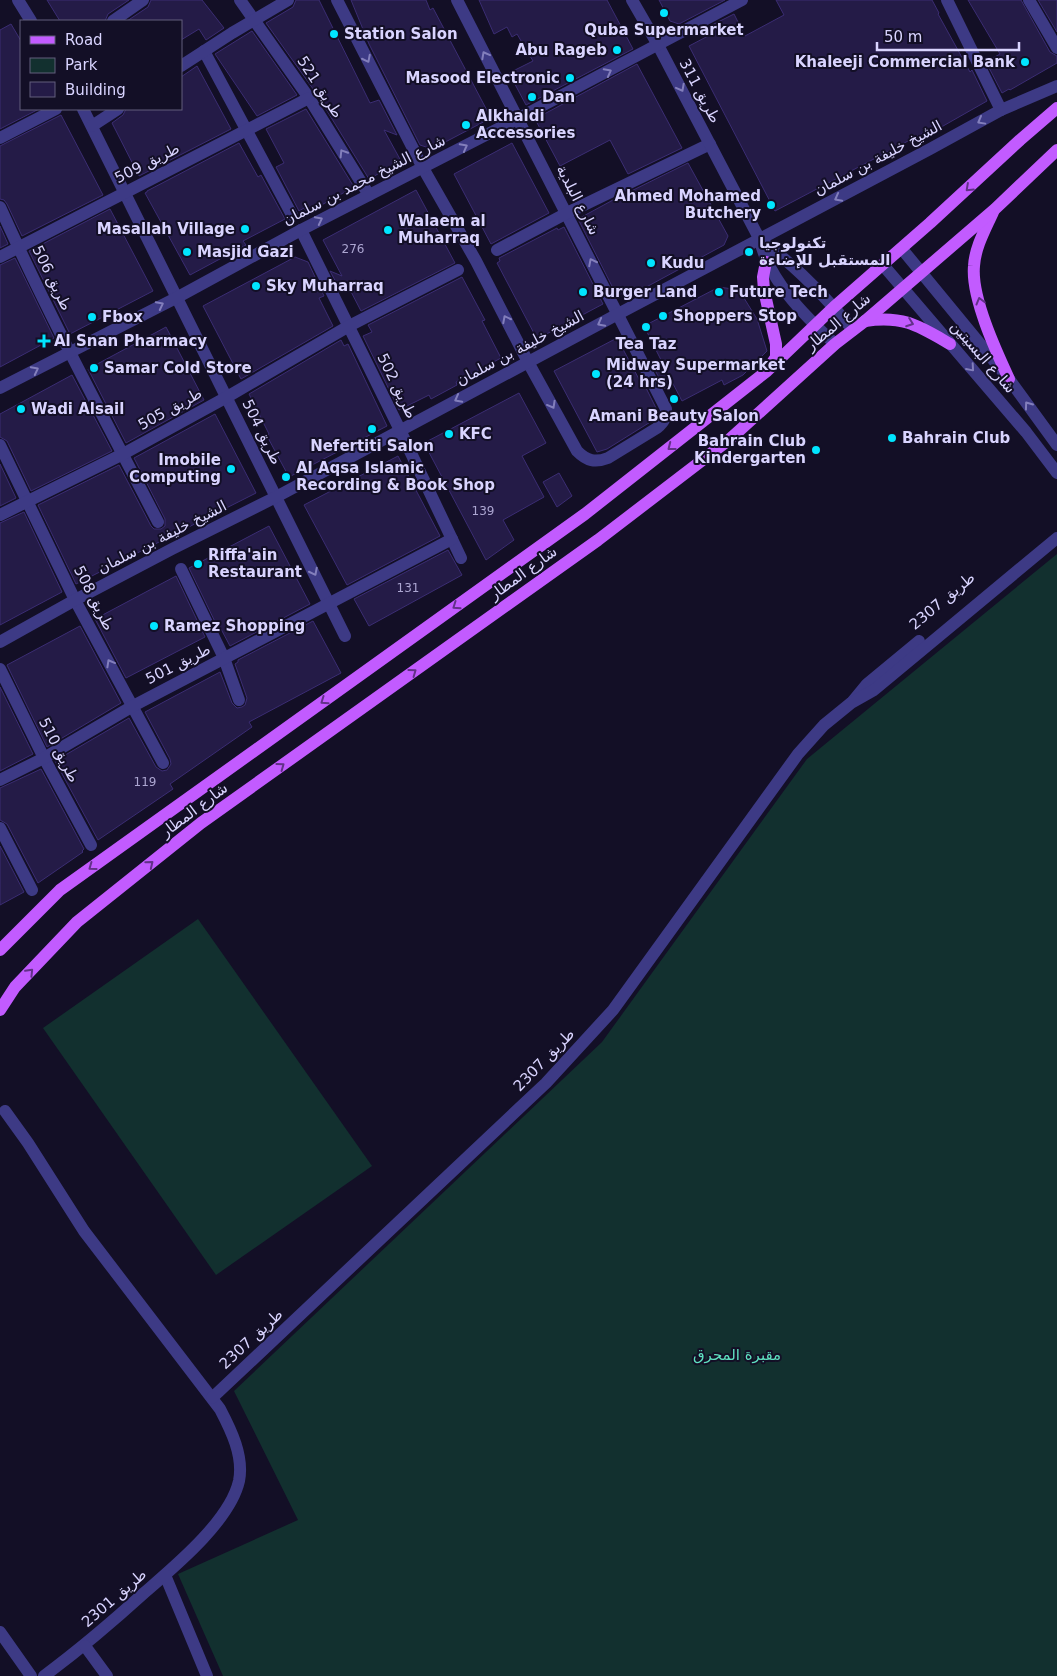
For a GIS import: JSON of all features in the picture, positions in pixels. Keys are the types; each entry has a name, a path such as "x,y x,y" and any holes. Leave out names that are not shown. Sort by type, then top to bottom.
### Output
{"main road":[{"name":"شارع المطار","path":"0,950 4,942 60,890 585,514 767,371 834,307 902,249 1057,108"},
{"name":"شارع المطار","path":"0,1010 15,987 77,922 193,830 598,540 730,439 835,344 995,209 1057,150"},
{"path":"995,209 976,255 974,281 987,330 1009,379"},
{"path":"766,262 764,290 776,344 776,357 767,371"},
{"path":"865,320 880,318 899,319 928,331 950,344"}],"street":[{"path":"18,0 30,20"},
{"path":"114,20 143,0"},
{"name":"طريق 521","path":"240,0 309,98 369,195"},
{"path":"182,65 288,0"},
{"path":"337,0 423,168 476,261 528,362"},
{"name":"شارع البلدية","path":"457,0 519,118 666,409 664,422 608,458 600,461 591,461 577,451 528,362"},
{"name":"طريق 311","path":"632,0 658,45 760,240 766,262 788,294 815,326 835,344"},
{"name":"شارع الشيخ محمد بن سلمان","path":"0,388 742,0"},
{"path":"947,0 1001,110"},
{"path":"1029,0 1057,48"},
{"path":"204,51 292,215"},
{"name":"الشيخ خليفة بن سلمان","path":"0,642 75,600 276,497 1001,110 1057,86"},
{"name":"طريق 509","path":"0,257 309,98"},
{"path":"0,138 54,110"},
{"name":"طريق 504","path":"84,110 178,296 345,636"},
{"path":"92,126 116,110"},
{"name":"طريق 311","path":"567,212 710,144"},
{"name":"طريق 506","path":"0,207 18,248 70,352 158,522"},
{"path":"497,250 567,212"},
{"name":"طريق 502","path":"301,230 461,558"},
{"name":"طريق 311","path":"760,240 788,262 834,307 853,330"},
{"name":"شارع البسيتين","path":"902,249 1009,379 1057,444"},
{"name":"شارع البسيتين","path":"883,264 1026,432 1057,473"},
{"name":"طريق 505","path":"0,515 122,454 349,326 458,270"},
{"name":"طريق 508","path":"0,445 75,600 163,763"},
{"name":"طريق 2307","path":"851,703 867,684 1057,527"},
{"name":"طريق 2307","path":"212,1398 559,1069 613,1010 798,754 824,725 851,703 874,690 1057,538"},
{"name":"طريق 501","path":"0,780 44,758 133,706 452,539"},
{"path":"181,570 224,658 239,700"},
{"name":"طريق 510","path":"0,669 44,758 91,846"},
{"path":"0,828 32,890"},
{"path":"6,1111 84,1231 212,1398 233,1433 239,1460 238,1481 230,1501 216,1522 191,1552 165,1575 207,1676"},
{"name":"طريق 2301","path":"44,1676 85,1646 165,1575"},
{"path":"0,1632 32,1676"},
{"name":"طريق 2301","path":"85,1646 107,1676"}],"green space":[{"name":"مقبرة المحرق","path":"1057,554 1057,1676 223,1676 178,1574 298,1520 234,1391 602,1042 807,759"},
{"path":"198,919 372,1166 216,1275 43,1028"}],"building":[{"path":"47,0 129,0 108,14 105,20 59,20"},
{"path":"151,0 202,0 224,28 206,40 199,29 182,39 182,20 128,20 148,7"},
{"path":"296,0 319,0 370,103 379,100 397,135 384,130 401,161 369,179 316,93 266,23 293,7"},
{"path":"351,0 426,0 430,10 433,8 491,118 432,149 420,145 369,44"},
{"path":"479,0 607,0 633,49 526,105 509,73 533,61 517,34 512,37 507,27 494,34"},
{"path":"659,0 725,0 679,24 670,21"},
{"path":"776,0 932,0 970,72 972,70 987,101 929,134 927,131 775,211 689,46 710,35 700,31 734,14 745,36 784,15"},
{"path":"968,0 1021,0 1050,52 1057,56 1057,63 1002,93 986,62 1000,54"},
{"path":"1038,0 1057,0 1057,32"},
{"path":"11,24 20,39 20,110 37,110 0,129 0,30"},
{"path":"252,31 297,95 257,116 215,54"},
{"path":"637,64 682,148 628,174 610,140 560,166 535,119"},
{"path":"197,66 231,129 139,176 112,123 123,115 126,110 182,110 182,76"},
{"path":"306,109 354,187 307,213 304,208 299,211 276,167 284,163 266,129"},
{"path":"61,115 103,195 22,236 7,204 4,200 0,199 0,146"},
{"path":"239,143 258,177 261,175 285,219 243,241 246,245 190,275 145,193"},
{"path":"512,143 549,213 491,244 454,174"},
{"path":"688,163 728,236 724,245 626,298 623,293 617,296 578,219"},
{"path":"416,190 455,263 361,311 347,284 339,288 330,271 342,276 323,240"},
{"path":"110,209 153,291 70,334 29,251"},
{"path":"0,226 8,244 0,248"},
{"path":"564,227 603,304 537,339 497,263 500,261 499,258 557,228 558,230"},
{"path":"295,257 308,262 324,296 319,298 333,326 241,379 203,306"},
{"path":"15,258 54,338 0,367 0,265"},
{"path":"462,277 485,320 482,321 501,358 456,382 457,385 431,399 429,395 399,410 363,336 372,332 368,325"},
{"path":"719,287 739,290 757,319 767,351 743,375 724,385 722,380 682,401 669,376 665,389 656,372 665,368 644,326"},
{"path":"166,327 204,400 126,443 88,369"},
{"path":"617,338 657,410 652,421 607,449 597,452 554,371"},
{"path":"341,340 344,346 348,344 387,426 289,477 267,436 269,434 249,394"},
{"path":"72,375 112,451 31,491 7,441 0,437 0,414"},
{"path":"519,393 546,443 522,456 544,497 503,520 514,540 486,560 424,443"},
{"path":"215,414 256,493 76,584 38,505 119,465 151,526 154,529 161,529 165,526 165,519 134,458"},
{"path":"398,456 440,536 347,585 304,505"},
{"path":"0,464 16,498 0,506"},
{"path":"559,473 572,496 557,507 543,482"},
{"path":"24,512 62,592 0,625 0,523"},
{"path":"269,526 310,604 230,646 221,629 219,630 189,568"},
{"path":"448,550 462,575 369,626 354,599"},
{"name":"Ramez Shopping","path":"176,576 205,637 126,678 95,619"},
{"path":"313,621 341,673 249,722 252,727 170,784 173,789 98,840 55,761 129,718 156,767 162,771 167,770 171,764 170,759 145,712 220,672 232,703 237,708 242,707 245,705 247,698 235,664 238,660"},
{"path":"80,626 121,703 47,747 7,665"},
{"path":"0,687 33,754 0,771"},
{"path":"41,769 84,849 83,852 38,883 7,824 0,820 0,788"},
{"path":"0,846 24,892 0,905"}],"place":[{"name":"Quba Supermarket","path":"664,13"},
{"name":"Station Salon","path":"334,34"},
{"name":"Abu Rageb","path":"617,50"},
{"name":"Khaleeji Commercial Bank","path":"1025,62"},
{"name":"Masood Electronic","path":"570,78"},
{"name":"Dan","path":"532,97"},
{"name":"Alkhaldi Accessories","path":"466,125"},
{"name":"Ahmed Mohamed Butchery","path":"771,205"},
{"name":"Masallah Village","path":"245,229"},
{"name":"Walaem al Muharraq","path":"388,230"},
{"name":"Masjid Gazi","path":"187,252"},
{"name":"تكنولوجيا المستقبل للإضاءة","path":"749,252"},
{"name":"Kudu","path":"651,263"},
{"name":"Sky Muharraq","path":"256,286"},
{"name":"Burger Land","path":"583,292"},
{"name":"Future Tech","path":"719,292"},
{"name":"Shoppers Stop","path":"663,316"},
{"name":"Fbox","path":"92,317"},
{"name":"Tea Taz","path":"646,327"},
{"name":"Al Snan Pharmacy","path":"44,341"},
{"name":"Samar Cold Store","path":"94,368"},
{"name":"Midway Supermarket (24 hrs)","path":"596,374"},
{"name":"Amani Beauty Salon","path":"674,399"},
{"name":"Wadi Alsail","path":"21,409"},
{"name":"Nefertiti Salon","path":"372,429"},
{"name":"KFC","path":"449,434"},
{"name":"Bahrain Club","path":"892,438"},
{"name":"Bahrain Club Kindergarten","path":"816,450"},
{"name":"Imobile Computing","path":"231,469"},
{"name":"Al Aqsa Islamic Recording & Book Shop","path":"286,477"},
{"name":"Riffa'ain Restaurant","path":"198,564"},
{"name":"Ramez Shopping","path":"154,626"}]}
